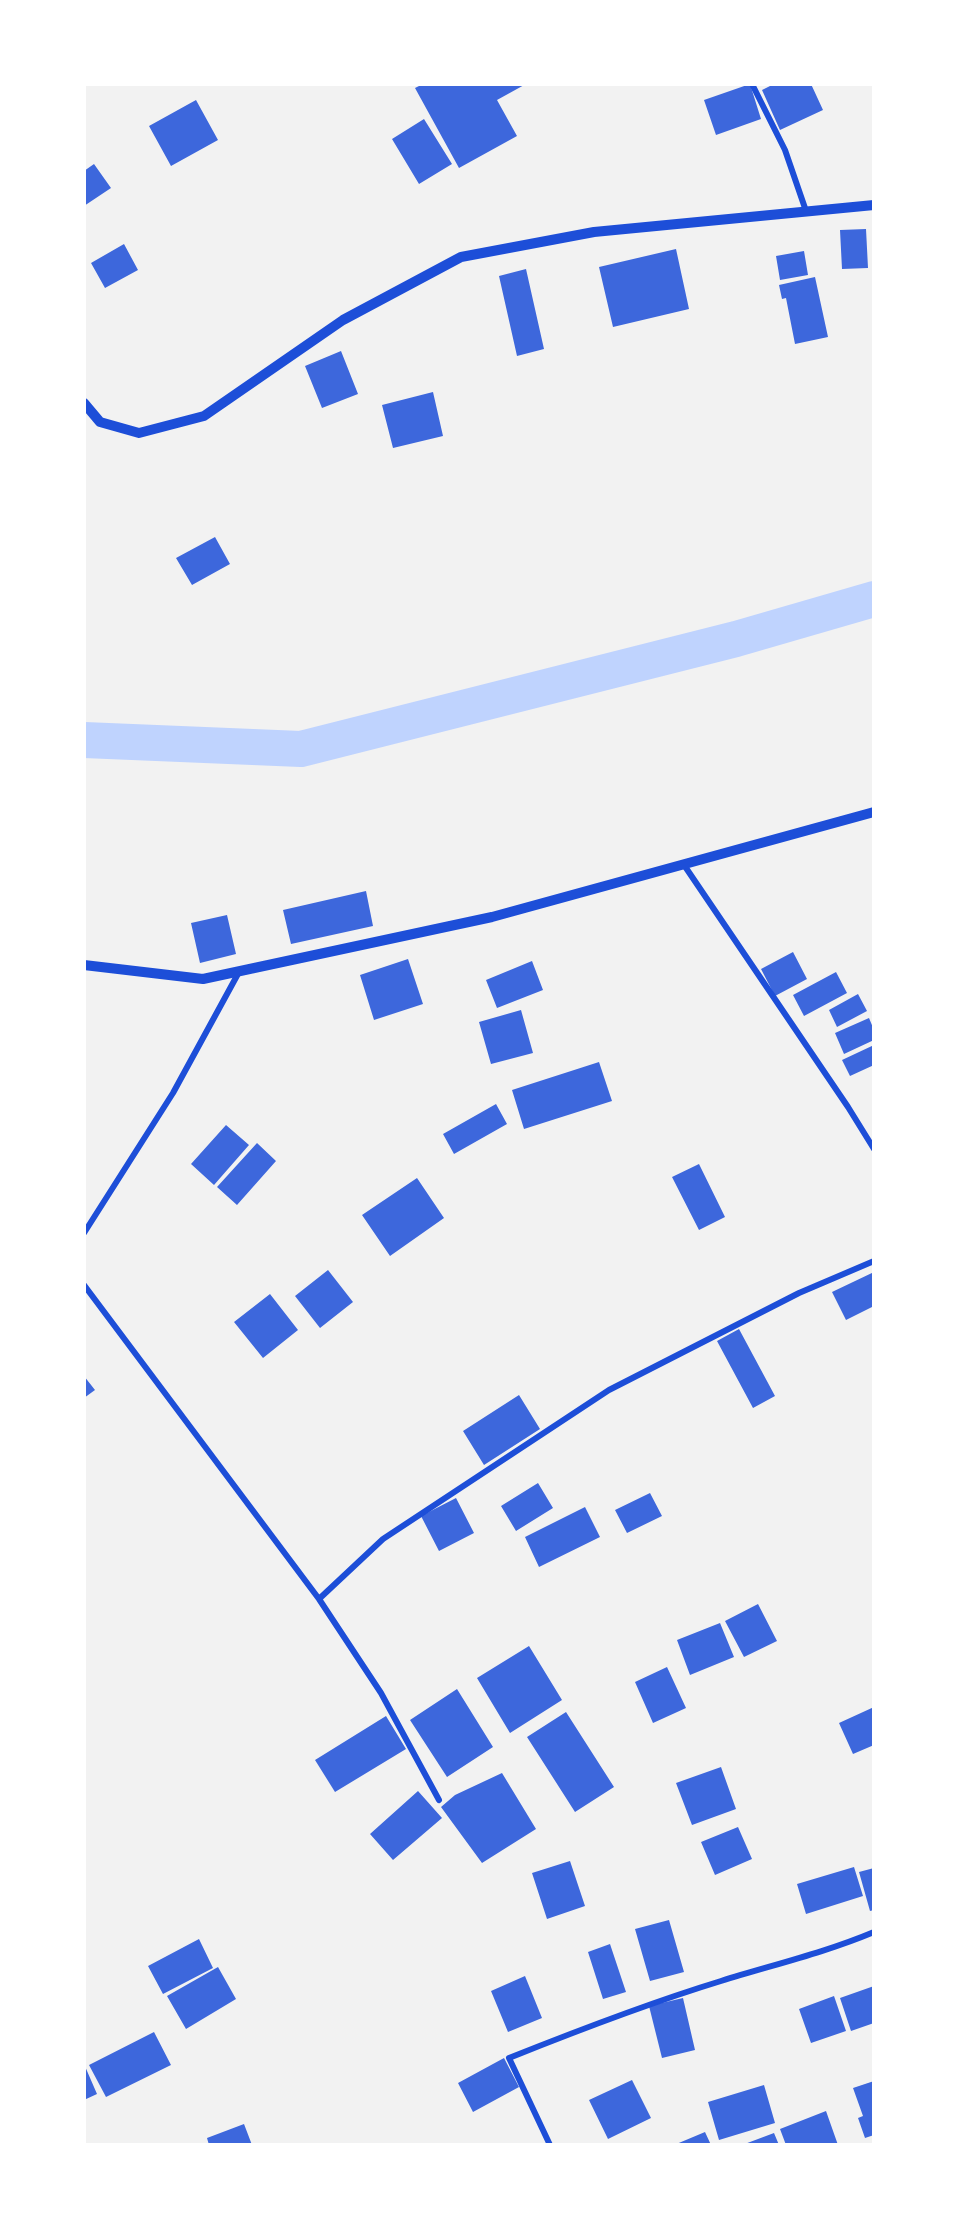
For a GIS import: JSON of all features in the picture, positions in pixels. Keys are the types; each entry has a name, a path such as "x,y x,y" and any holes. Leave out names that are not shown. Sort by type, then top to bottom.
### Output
{"street":[{"path":"752,84 784,150 806,211"},
{"path":"84,403 100,422 139,433 204,416 343,320 461,257 594,232 874,205"},
{"path":"84,965 203,979 492,917 874,812"},
{"path":"684,865 874,1149"},
{"path":"84,1233 173,1094 239,972"},
{"path":"319,1599 383,1539 609,1390 799,1293 874,1261"},
{"path":"84,1285 319,1599 381,1693 440,1800"},
{"path":"550,2145 509,2058 615,2016 720,1981 837,1947 874,1932"}],"building":[{"path":"423,84 526,84 497,100 517,136 459,168 415,88"},
{"path":"750,84 761,119 716,135 704,100"},
{"path":"774,84 811,84 823,110 780,130 762,90"},
{"path":"196,100 218,140 171,166 149,126"},
{"path":"424,119 452,164 419,184 392,139"},
{"path":"94,164 111,188 84,206 84,171"},
{"path":"866,229 868,268 842,269 840,230"},
{"path":"124,244 138,270 105,288 91,263"},
{"path":"676,249 689,309 613,327 599,267"},
{"path":"804,251 808,275 780,280 776,256"},
{"path":"526,269 544,349 517,356 499,276"},
{"path":"815,277 828,337 795,344 786,298 782,299 779,285"},
{"path":"341,351 358,394 322,408 305,366"},
{"path":"433,392 443,436 393,448 382,405"},
{"path":"215,537 230,564 192,585 176,558"},
{"path":"366,891 373,926 291,944 283,910"},
{"path":"227,915 236,954 200,963 191,923"},
{"path":"793,952 807,979 775,996 761,969"},
{"path":"408,959 423,1004 374,1020 360,975"},
{"path":"532,961 543,990 497,1008 486,980"},
{"path":"836,972 847,993 804,1016 793,995"},
{"path":"858,994 867,1011 837,1027 829,1010"},
{"path":"521,1010 533,1053 491,1064 479,1022"},
{"path":"869,1018 874,1030 874,1040 844,1054 835,1033"},
{"path":"874,1045 874,1065 850,1076 842,1060"},
{"path":"599,1062 612,1101 524,1129 512,1090"},
{"path":"496,1104 507,1124 454,1154 443,1134"},
{"path":"226,1125 249,1145 214,1185 191,1164"},
{"path":"257,1143 276,1161 237,1205 217,1187"},
{"path":"699,1164 725,1217 699,1230 672,1177"},
{"path":"417,1178 444,1218 390,1256 362,1215"},
{"path":"328,1270 353,1302 320,1328 295,1296"},
{"path":"874,1272 874,1306 846,1320 832,1292"},
{"path":"270,1294 298,1330 263,1358 234,1322"},
{"path":"739,1329 775,1396 753,1408 717,1341"},
{"path":"84,1376 95,1390 84,1398"},
{"path":"519,1395 540,1429 484,1465 463,1431"},
{"path":"538,1483 553,1508 516,1531 501,1506"},
{"path":"650,1493 662,1516 627,1533 615,1510"},
{"path":"456,1498 474,1533 439,1551 421,1516"},
{"path":"585,1507 600,1537 539,1567 525,1537"},
{"path":"758,1604 777,1641 744,1657 725,1621"},
{"path":"720,1623 734,1657 690,1675 677,1640"},
{"path":"529,1646 562,1700 510,1733 477,1678"},
{"path":"667,1667 686,1708 653,1723 635,1682"},
{"path":"457,1689 493,1747 447,1777 410,1720"},
{"path":"874,1707 874,1745 853,1754 839,1723"},
{"path":"566,1712 614,1787 575,1812 527,1737"},
{"path":"386,1716 406,1749 335,1792 315,1760"},
{"path":"721,1767 736,1809 692,1825 676,1783"},
{"path":"502,1773 536,1829 482,1863 441,1807 455,1795"},
{"path":"418,1791 442,1818 393,1860 370,1834"},
{"path":"738,1827 752,1859 715,1875 701,1842"},
{"path":"570,1861 585,1906 547,1919 532,1873"},
{"path":"854,1867 863,1896 806,1914 797,1884"},
{"path":"874,1868 874,1910 870,1911 859,1872"},
{"path":"669,1920 684,1972 650,1981 635,1929"},
{"path":"199,1939 213,1968 163,1994 148,1966"},
{"path":"610,1944 626,1992 603,1999 588,1952"},
{"path":"218,1967 236,1999 186,2029 167,1996"},
{"path":"525,1976 542,2018 508,2032 491,1991"},
{"path":"874,1986 874,2023 851,2031 840,1998"},
{"path":"834,1996 846,2031 811,2043 799,2009"},
{"path":"683,1998 695,2050 662,2058 649,2006"},
{"path":"154,2032 171,2065 106,2097 89,2065"},
{"path":"504,2058 519,2087 473,2112 458,2083"},
{"path":"84,2064 97,2094 84,2100"},
{"path":"632,2080 651,2118 608,2139 589,2100"},
{"path":"874,2081 874,2135 865,2138 858,2118 863,2116 853,2088"},
{"path":"764,2085 775,2123 719,2140 708,2102"},
{"path":"826,2111 838,2145 786,2145 780,2129"},
{"path":"244,2124 252,2145 209,2145 207,2138"},
{"path":"705,2132 711,2145 674,2145"},
{"path":"774,2133 779,2145 742,2145"}],"waterway":[{"path":"84,740 301,749 736,639 874,599"}]}
